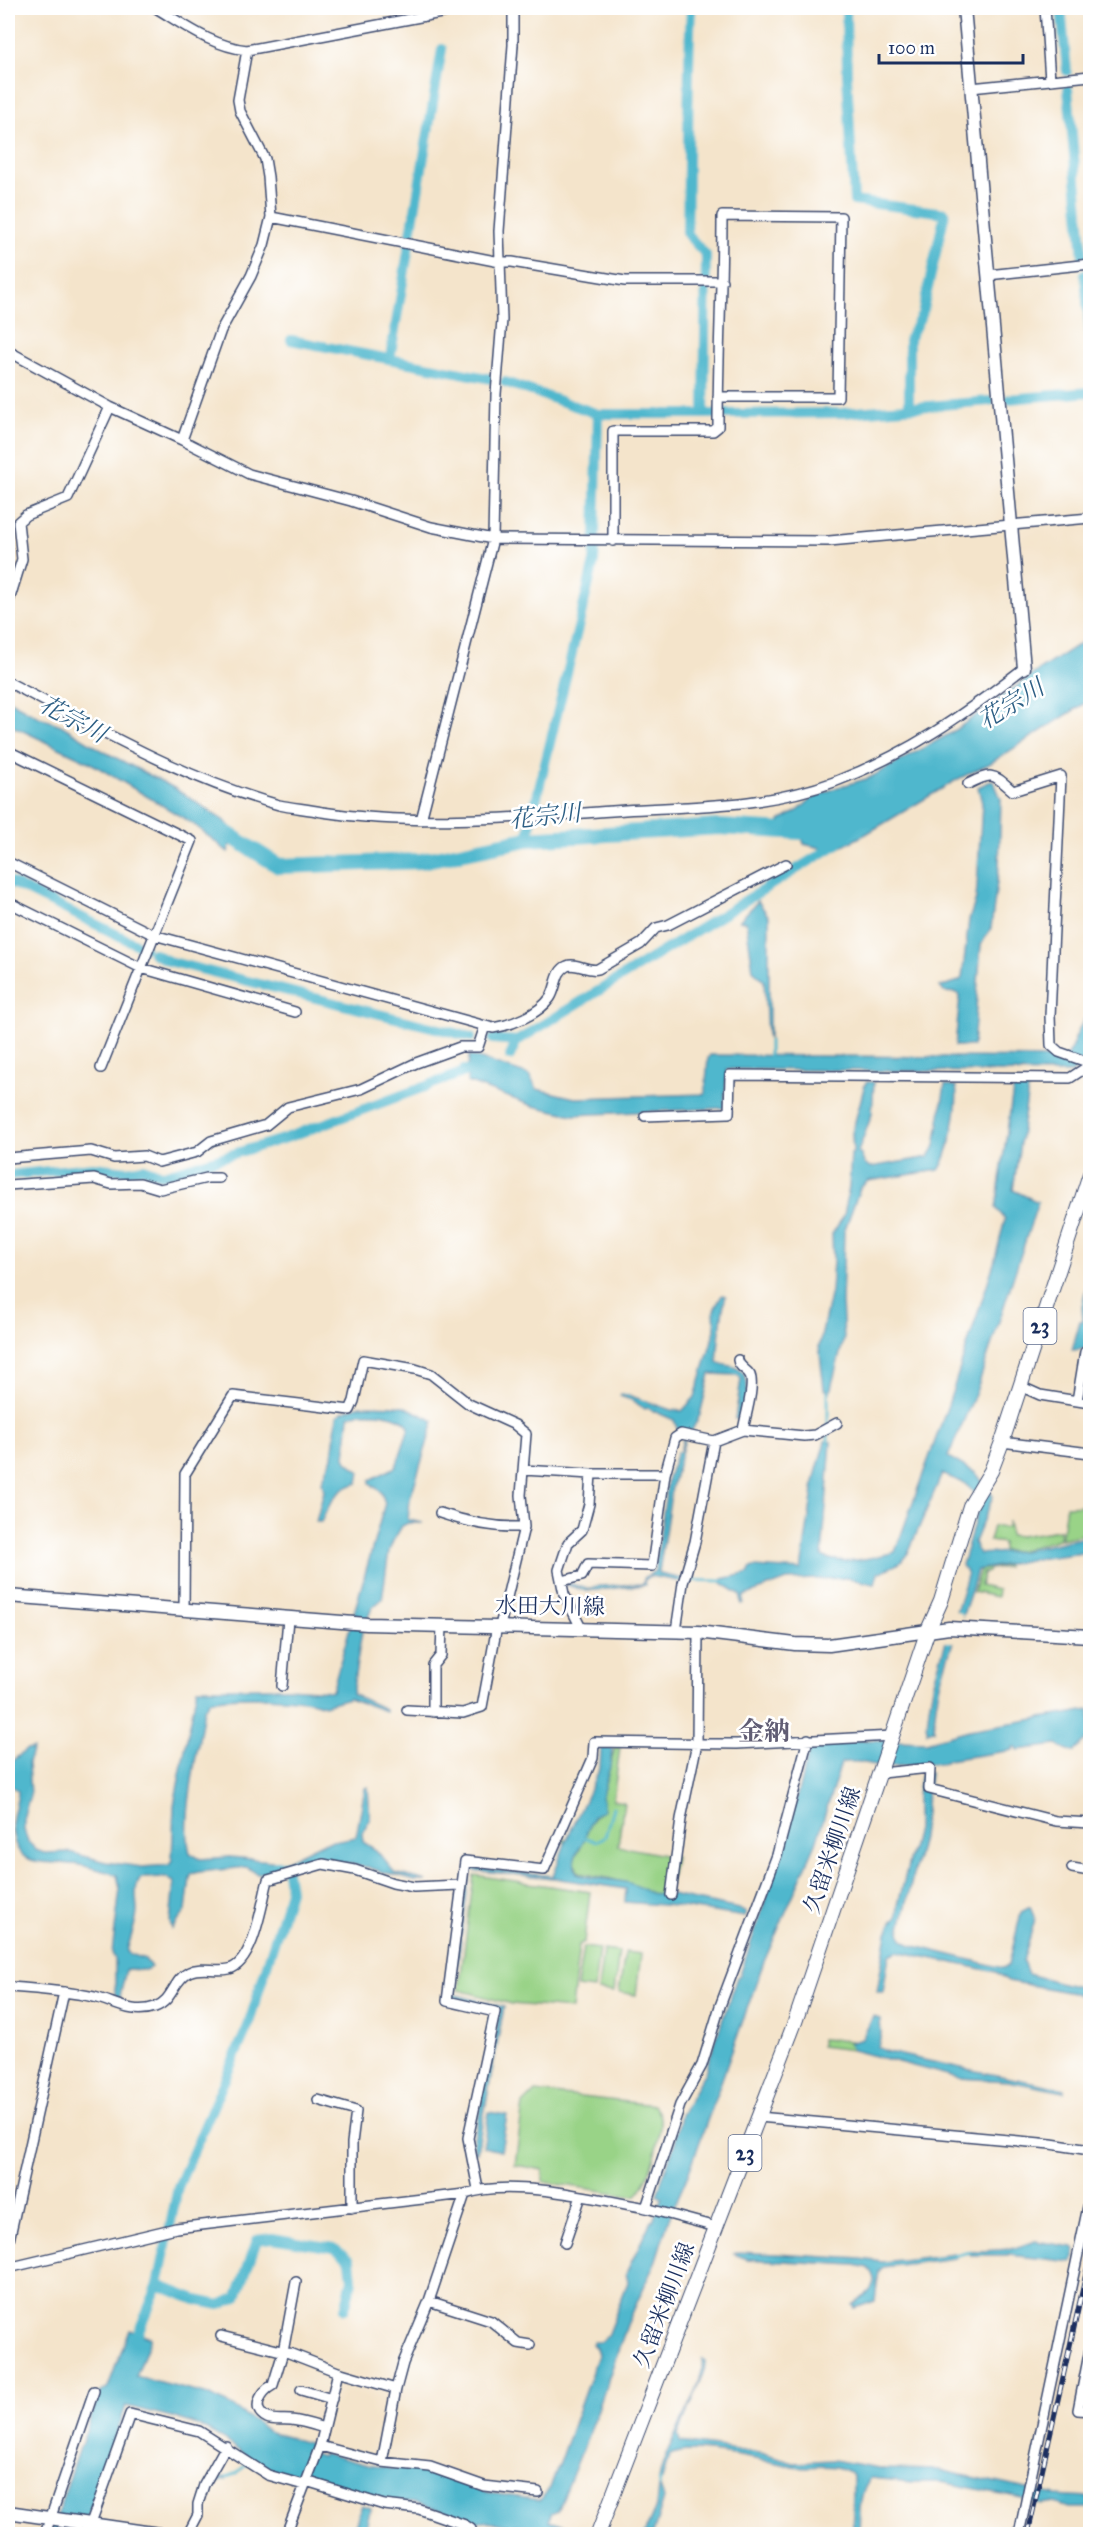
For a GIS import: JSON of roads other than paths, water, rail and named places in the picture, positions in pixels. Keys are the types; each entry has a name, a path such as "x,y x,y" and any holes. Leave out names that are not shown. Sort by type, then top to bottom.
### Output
{"main road":[{"path":"964,8 1024,668"},
{"name":"久留米柳川線","path":"598,2535 795,2022 928,1630 940,1602 970,1506 987,1477 1002,1442 1087,1193 1090,1174"},
{"name":"水田大川線","path":"8,1596 350,1623 698,1632 795,1644 829,1645 954,1628 1090,1636"},
{"path":"8,2512 54,2519 87,2528 159,2535"}],"street":[{"path":"156,8 209,40 232,48 248,50 467,8"},
{"path":"421,820 493,539 496,394 502,320 499,231 513,45 513,8"},
{"path":"1045,8 1050,80"},
{"path":"182,440 221,330 251,276 264,245 270,217 265,159 240,111 238,100 248,50"},
{"path":"971,88 1090,76"},
{"path":"613,541 613,431 713,431 718,427 718,397 722,281 722,216 841,217 838,397 718,397"},
{"path":"270,217 500,262 512,262 625,281 722,281"},
{"path":"988,275 1090,264"},
{"path":"8,351 110,406 249,474 351,501 431,527 493,539 830,541 1090,518"},
{"path":"18,522 26,515 68,498 110,406"},
{"path":"8,520 18,522"},
{"path":"8,604 22,559 18,522"},
{"path":"8,682 124,742 201,778 269,801 366,819 421,820 546,816 762,802 832,783 898,755 970,710 1024,668"},
{"path":"8,751 192,842 101,1068"},
{"path":"968,784 988,774 995,775 1013,791 1061,776 1050,1016 1052,1045 1059,1052 1090,1064"},
{"path":"8,862 154,935 493,1028 505,1026 538,1008 549,999 558,973 566,966 573,965 591,971 598,969 641,944 656,928 668,925 786,864"},
{"path":"8,902 141,968 294,1012"},
{"path":"8,1158 91,1151 114,1158 144,1156 159,1162 197,1152 211,1141 266,1125 288,1107 361,1089 416,1063 460,1047 478,1047 485,1026"},
{"path":"645,1116 729,1113 730,1075 1070,1078 1090,1064"},
{"path":"8,1185 94,1179 111,1184 140,1183 160,1189 207,1178 219,1178"},
{"path":"1077,1401 1085,1352"},
{"path":"184,1611 184,1474 233,1396 350,1410 363,1360 415,1369 430,1374 470,1404 524,1431 526,1438 521,1495 524,1527 499,1626 482,1707 463,1713 406,1710"},
{"path":"738,1360 739,1365 750,1375 752,1385 743,1430"},
{"path":"1020,1386 1041,1395 1090,1403"},
{"path":"562,1581 582,1576 588,1564 652,1566 665,1474 675,1438 681,1434 714,1441 743,1430 804,1436 815,1435 837,1423"},
{"path":"676,1631 683,1583 695,1542 714,1441"},
{"path":"1002,1442 1090,1453"},
{"path":"523,1470 591,1474 665,1474"},
{"path":"581,1628 564,1594 559,1569 568,1543 582,1530 589,1504 591,1474"},
{"path":"440,1513 478,1525 497,1528 524,1527"},
{"path":"282,1686 288,1619"},
{"path":"433,1712 433,1665 441,1655 442,1625"},
{"path":"670,1894 681,1819 697,1743 698,1632"},
{"path":"478,2189 468,2138 495,2012 447,2001 460,1885 465,1861 544,1870 593,1758 594,1742 737,1744 807,1739 893,1738"},
{"path":"650,2209 680,2105 702,2065 720,2006 777,1855 807,1739"},
{"path":"882,1770 930,1768 929,1789 1056,1821 1090,1823"},
{"path":"8,1987 64,1992 96,1998 141,2011 157,2006 166,2000 181,1976 193,1970 230,1969 240,1963 249,1951 268,1880 323,1864 355,1870 393,1883 414,1887 460,1885"},
{"path":"1072,1868 1090,1871"},
{"path":"8,2245 64,1992"},
{"path":"318,2100 356,2111 352,2143 352,2208"},
{"path":"759,2117 1051,2144 1090,2150"},
{"path":"8,2268 176,2228 465,2194 478,2189 494,2187 581,2196 673,2214 716,2227"},
{"path":"382,2462 396,2389 404,2363 429,2301 465,2194"},
{"path":"566,2243 581,2196"},
{"path":"1019,2535 1090,2197"},
{"path":"296,2282 283,2352 273,2385 264,2390 258,2398 262,2413 267,2418 292,2420 324,2428"},
{"path":"429,2301 491,2321 518,2343 530,2345"},
{"path":"221,2336 283,2352 338,2372 396,2389"},
{"path":"1090,2349 1078,2410 1090,2411"},
{"path":"286,2535 318,2449 338,2372"},
{"path":"301,2390 332,2399"},
{"path":"45,2535 54,2519 94,2391"},
{"path":"87,2528 130,2414 200,2431 268,2475 306,2480 384,2505 419,2508 471,2529"},
{"path":"188,2535 198,2515 198,2504 204,2485 226,2446"},
{"path":"318,2449 382,2462 430,2467 484,2486 538,2492"}],"water":[{"path":"1090,637 1090,700 989,764 958,779 833,851 804,844 802,837 783,836 780,821 799,810 811,799 835,788 869,778 951,733 1039,670"},
{"path":"8,700 39,717 61,725 103,751 176,789 226,822 234,832 228,852 192,823 89,762 8,724"},
{"path":"991,781 994,782 1001,799 999,867 991,928 981,945 973,1046 955,1046 960,996 957,993 944,992 940,987 962,978 969,920 976,899 982,803 978,787"},
{"path":"758,901 769,917 769,1041 764,981 753,970 746,922 739,921"},
{"path":"1090,1012 1090,1052 1086,1055 1083,1064 1071,1073 727,1069 724,1108 573,1115 533,1106 467,1082 469,1055 529,1075 537,1089 575,1098 705,1094 710,1055 1062,1058 1068,1056 1080,1027"},
{"path":"867,1082 874,1082 872,1114 858,1152 865,1165 871,1167 929,1157 935,1146 945,1085 956,1086 955,1116 947,1153 939,1170 868,1181 860,1188 844,1232 842,1303 844,1338 830,1392 824,1389 819,1346 831,1291 832,1234 844,1216 851,1154 853,1153 852,1133"},
{"path":"1014,1083 1029,1084 1013,1190 1038,1202 976,1392 948,1457 976,1473 993,1496 974,1542 979,1554 1022,1551 1090,1536 1090,1552 977,1570 944,1669 935,1709 934,1730 927,1732 928,1712 937,1672 967,1575 962,1565 983,1500 964,1483 942,1474 908,1553 900,1563 878,1573 875,1584 847,1578 787,1580 744,1596 741,1604 741,1595 722,1583 723,1579 749,1573 750,1568 754,1567 801,1570 815,1477 825,1441 831,1442 822,1556 829,1559 848,1560 895,1552 948,1405 994,1263 1005,1219 996,1208"},
{"path":"1090,1270 1090,1323 1085,1339 1086,1349 1072,1350 1080,1321 1083,1321 1082,1306"},
{"path":"722,1295 726,1296 720,1329 718,1362 737,1368 746,1378 747,1391 741,1419 735,1419 741,1379 738,1375 710,1374 700,1415 691,1432 678,1431 674,1420 647,1408 644,1409 634,1401 620,1396 621,1394 628,1395 671,1410 682,1411 695,1397 715,1330 714,1310"},
{"path":"360,1405 404,1406 434,1421 410,1499 408,1520 423,1523 408,1523 402,1526 393,1541 389,1551 382,1599 372,1608 362,1631 352,1694 385,1711 349,1698 324,1705 268,1697 210,1700 204,1709 195,1762 189,1802 188,1839 190,1853 200,1859 230,1857 283,1862 322,1843 356,1837 365,1788 368,1787 370,1819 362,1833 363,1842 376,1850 395,1873 427,1881 415,1881 370,1868 324,1859 257,1874 247,1867 199,1872 192,1874 190,1878 186,1911 172,1929 170,1922 174,1882 166,1877 141,1878 136,1890 137,1912 127,1951 129,1954 145,1959 151,1967 145,1970 126,1969 119,2002 115,2000 115,1959 112,1953 120,1889 117,1875 83,1866 31,1860 18,1850 12,1828 18,1791 8,1783 8,1760 12,1761 26,1750 33,1749 28,1762 30,1796 24,1815 24,1830 28,1841 36,1850 44,1853 69,1852 106,1862 142,1867 169,1865 172,1861 174,1805 197,1688 287,1688 332,1691 385,1503 381,1492 370,1483 370,1480 396,1467 409,1428 400,1419 382,1414 363,1413 349,1416 345,1457 360,1472 358,1483 350,1485 339,1493 321,1522 316,1522 324,1491 322,1482 332,1457 337,1416"},
{"path":"683,1439 685,1439 672,1487 659,1572 679,1578 679,1581 650,1576 644,1581 645,1585 586,1591 567,1585 568,1583 588,1589 599,1586 642,1584 645,1577 655,1571 668,1478 677,1452 680,1452"},
{"path":"1090,1710 1090,1736 1073,1752 1057,1745 1018,1750 1017,1747 1013,1747 1013,1750 948,1760 943,1763 891,1766 858,1762 841,1763 816,1843 763,1964 688,2175 669,2218 656,2260 627,2325 595,2418 558,2511 551,2514 549,2521 567,2527 609,2534 568,2534 550,2531 549,2534 541,2534 544,2528 474,2521 420,2504 380,2499 314,2480 315,2476 305,2473 303,2476 292,2477 281,2475 255,2462 200,2426 126,2406 82,2534 50,2534 99,2394 108,2387 129,2330 151,2337 136,2377 205,2394 232,2406 270,2432 312,2444 310,2452 321,2456 323,2453 368,2465 427,2471 490,2493 540,2500 550,2488 598,2355 592,2344 601,2342 607,2336 628,2282 626,2273 653,2221 662,2197 657,2194 675,2143 681,2115 705,2072 737,1977 740,1975 781,1854 811,1744 868,1740 926,1742 969,1730"},
{"path":"601,1748 612,1748 610,1767 601,1798 603,1811 594,1815 576,1855 574,1863 577,1874 628,1883 654,1894 662,1893 739,1909 746,1913 745,1917 675,1906 625,1902 626,1889 553,1878 470,1870 454,1992 456,1995 504,2007 477,2152 475,2152 473,2142 482,2101 480,2097 485,2068 490,2066 500,2009 454,1998 451,1994 467,1870 472,1867 553,1876 566,1841 600,1768"},
{"path":"921,1773 930,1773 922,1837 900,1932 902,1939 911,1945 1003,1968 1009,1964 1021,1912 1030,1907 1035,1919 1023,1961 1028,1974 1090,1990 1090,1996 1008,1981 996,1972 897,1951 889,1955 883,1992 877,1992 887,1933 897,1917 917,1829 917,1794"},
{"path":"873,2017 880,2019 881,2034 878,2047 885,2051 1065,2089 1065,2092 1008,2081 959,2078 852,2050 849,2043 862,2039"},
{"path":"489,2112 507,2115 501,2151 483,2147"},
{"path":"1035,2241 1073,2247 1076,2251 1072,2262 1009,2255 971,2255 968,2252 1012,2249"},
{"path":"739,2252 882,2262 954,2254 956,2258 883,2267 879,2271 875,2301 855,2308 853,2305 871,2290 873,2285 874,2280 868,2268 855,2265 747,2259 734,2254"},
{"path":"702,2359 705,2361 704,2373 678,2435 680,2442 766,2454 794,2462 833,2460 885,2469 939,2470 1055,2495 1090,2497 1090,2508 1069,2508 1055,2503 1041,2505 1022,2498 941,2482 871,2478 862,2497 859,2534 853,2534 853,2478 841,2468 792,2466 728,2454 692,2451 678,2452 669,2456 662,2480 659,2480 668,2450 698,2386 702,2372"},
{"path":"225,2476 226,2479 219,2481 210,2493 202,2527 199,2534 195,2534 206,2491 217,2479"},
{"path":"658,2487 664,2498 653,2534 644,2534 656,2507"},
{"path":"362,2505 371,2508 364,2534 352,2534"}],"waterway":[{"path":"691,8 687,234 706,255 704,414"},
{"path":"846,8 847,76 854,201 945,213 922,314 909,339 909,407"},
{"path":"1061,8 1067,71"},
{"path":"390,359 442,49"},
{"path":"1068,89 1083,257"},
{"path":"1085,274 1090,336"},
{"path":"291,340 492,379"},
{"path":"505,382 598,414"},
{"path":"1009,399 1090,392"},
{"path":"724,414 843,413 990,401"},
{"path":"595,537 598,414 716,414"},
{"path":"534,809 594,562 595,547"},
{"path":"527,839 531,823"},
{"name":"花宗川","path":"215,826 279,866 421,861 527,839 719,827 802,832"},
{"path":"510,1056 517,1041 839,843"},
{"path":"8,881 144,948"},
{"path":"153,953 168,961 471,1037"},
{"path":"493,1039 517,1041"},
{"path":"769,1041 769,1055"},
{"path":"464,1070 482,1076"},
{"path":"8,1175 93,1167 127,1171 143,1168 163,1175 286,1138 470,1070"},
{"path":"828,1392 828,1442"},
{"path":"679,1580 723,1581"},
{"path":"583,1837 596,1841 605,1837 613,1807"},
{"path":"133,2345 158,2285 178,2187 248,2026 290,1891 286,1865 276,1865"},
{"path":"158,2285 196,2300 220,2305 237,2297 257,2240 272,2238 334,2248 350,2260 352,2280 345,2309"},
{"path":"953,2256 970,2252"},
{"path":"227,2477 236,2474 252,2459"},
{"path":"659,2487 660,2480"}],"railway":[{"path":"1028,2534 1090,2256"}],"district":[{"name":"金納","path":"764,1731"}]}
